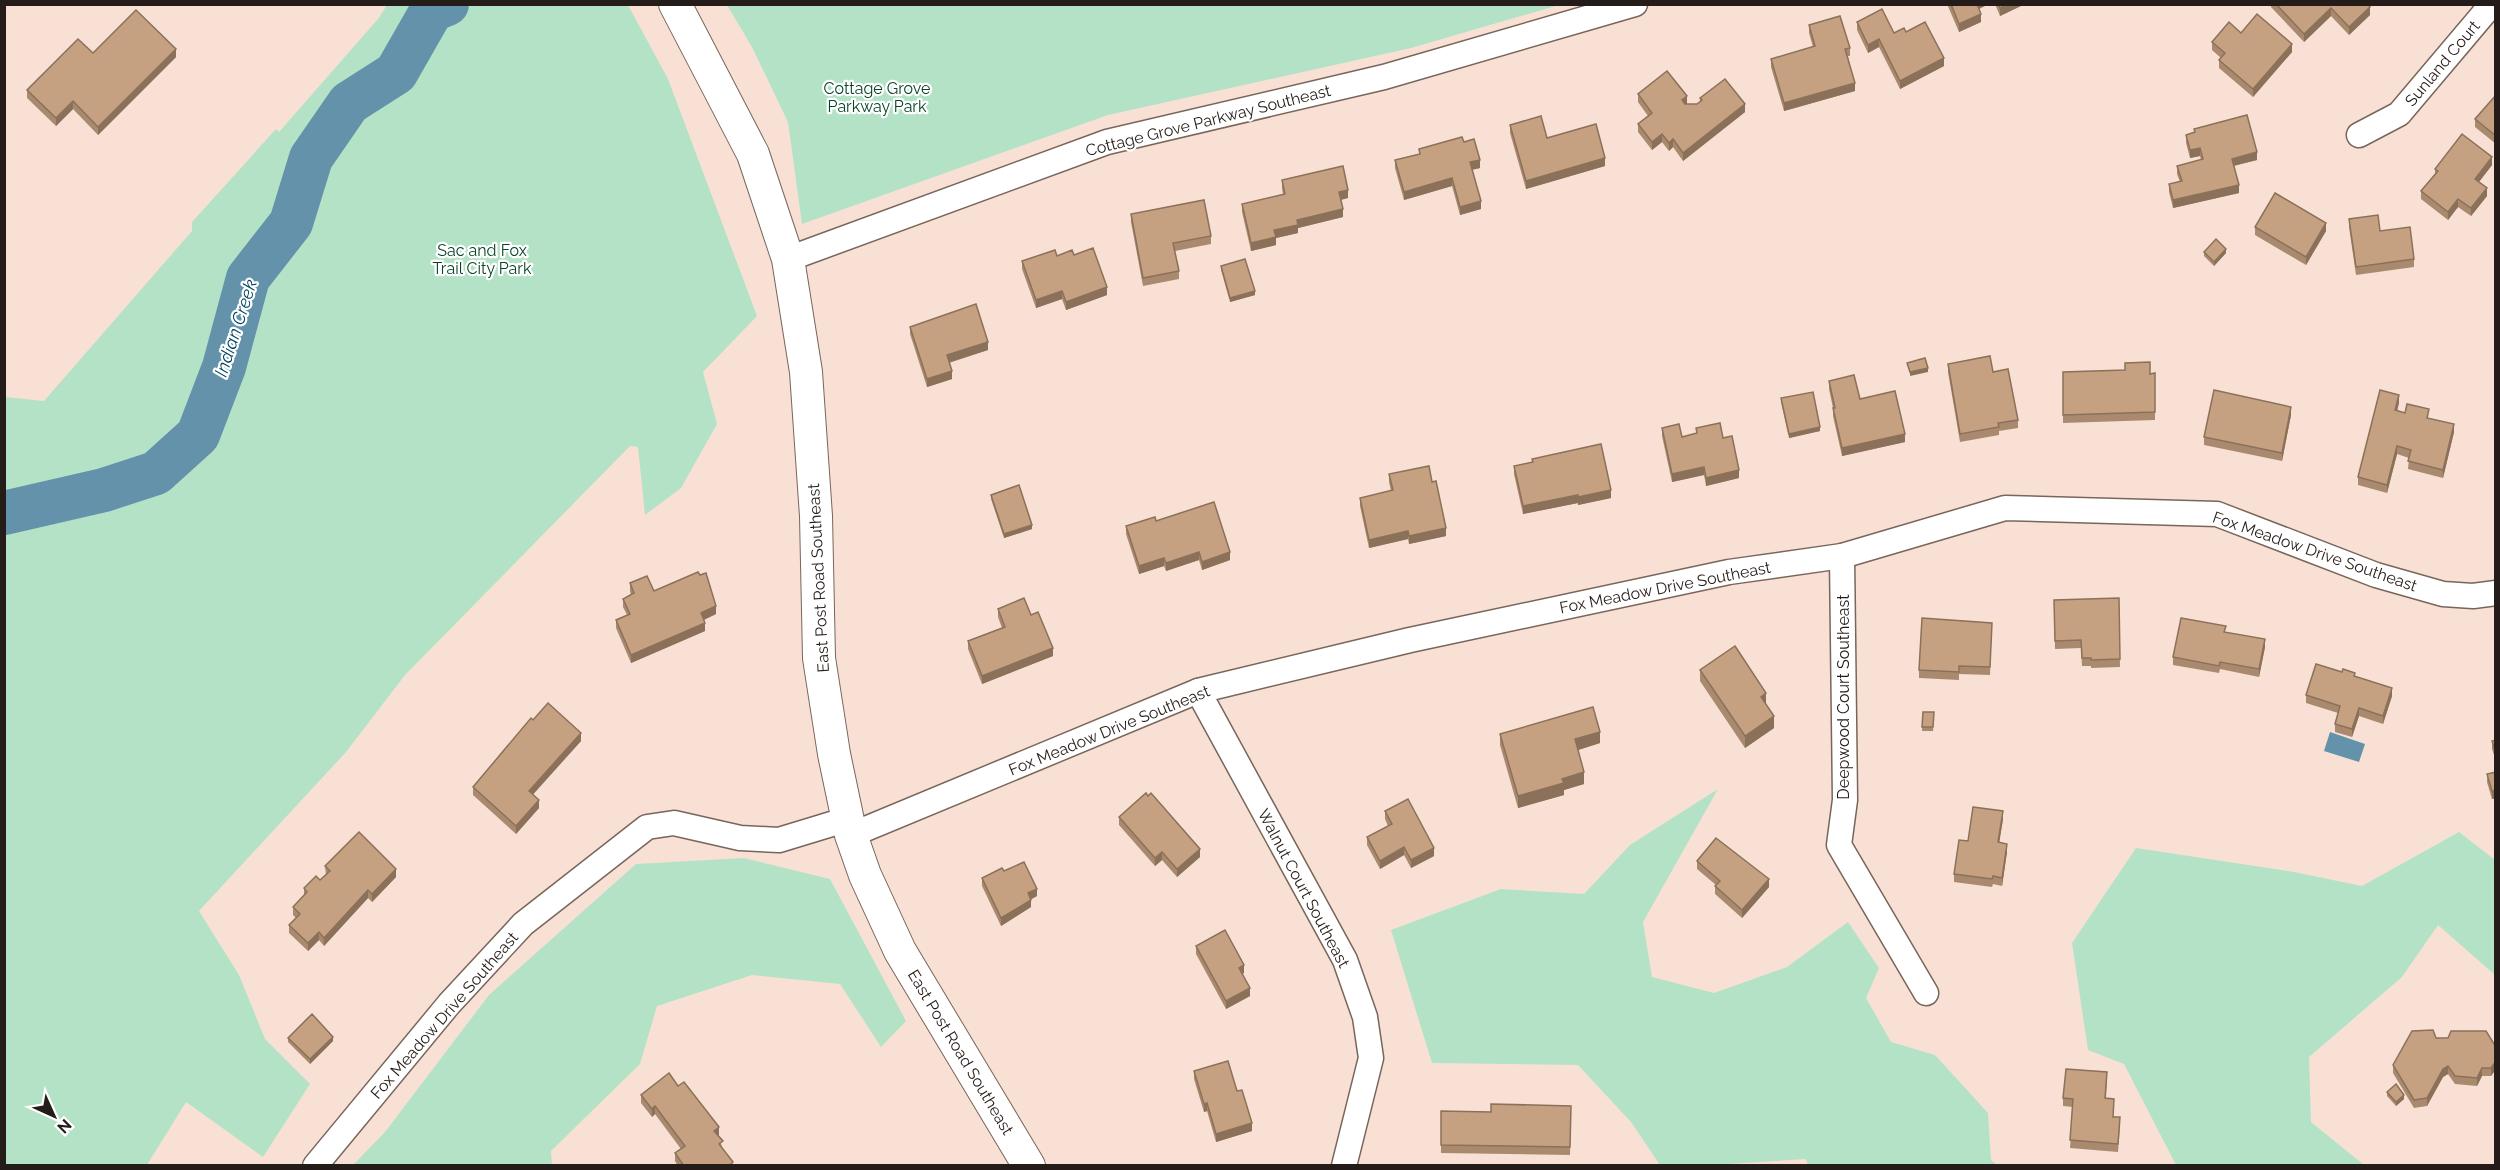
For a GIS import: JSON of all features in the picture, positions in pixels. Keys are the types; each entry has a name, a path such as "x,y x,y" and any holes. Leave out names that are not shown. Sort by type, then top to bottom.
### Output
{"main road":[{"name":"East Post Road Southeast","path":"675,4 753,154 788,259 806,372 816,516 819,658 834,754 849,827 865,875 900,951 1029,1166"}],"street":[{"name":"Cottage Grove Parkway Southeast","path":"788,259 1107,142 1384,77 1635,4"},
{"name":"Sunland Court","path":"2359,135 2398,114 2492,4"},
{"name":"Fox Meadow Drive Southeast","path":"316,1165 449,1004 523,924 647,826 674,823 740,838 779,840 849,827 1198,691 1410,640 1729,572 1842,556 2005,508 2217,514 2376,575 2443,594 2473,596 2496,593"},
{"name":"Deepwood Court Southeast","path":"1842,556 1845,800 1839,845 1926,993"},
{"name":"Walnut Court Southeast","path":"1198,691 1345,960 1365,1017 1371,1058 1344,1166"}],"green space":[{"name":"Sac and Fox Trail City Park","path":"387,5 628,5 668,79 757,316 703,372 717,424 681,488 645,515 638,447 630,446 405,675 346,752 199,911 239,975 265,1039 310,1084 263,1157 186,1102 147,1165 5,1165 5,397 44,401 192,231 192,222 276,129 279,132 378,19"},
{"name":"Cottage Grove Parkway Park","path":"727,5 1559,5 1411,48 1108,115 802,224 788,122 752,47"},
{"path":"1718,789 1643,922 1652,977 1714,993 1787,967 1848,922 1879,968 1866,998 1891,1042 1935,1055 1988,1113 1991,1160 1997,1165 1808,1166 1806,1159 1713,1165 1660,1165 1631,1122 1578,1065 1432,1063 1391,930 1501,889 1584,894 1630,845"},
{"path":"2459,832 2495,860 2495,975 2438,925 2402,977 2309,1057 2311,1122 2364,1165 2176,1165 2124,1064 2088,1050 2072,943 2136,848 2294,872 2362,886"},
{"path":"744,858 830,879 906,1021 881,1047 840,984 752,975 657,1006 640,1064 551,1151 552,1165 353,1165 385,1132 489,995 636,864"}],"water":[{"path":"2330,732 2365,744 2359,762 2324,751"}],"building":[{"path":"1951,4 1977,4 1981,14 1959,24"},
{"path":"2276,4 2368,4 2370,7 2349,27 2331,8 2304,34"},
{"path":"1882,9 1894,33 1904,28 1906,32 1925,22 1944,58 1900,81 1879,39 1868,45 1857,22"},
{"path":"136,10 176,49 98,127 73,101 56,118 27,90 78,39 93,53"},
{"path":"2257,14 2292,44 2253,89 2219,60 2225,53 2212,42 2229,22 2241,33"},
{"path":"1840,16 1850,48 1845,49 1855,83 1784,103 1771,59 1815,46 1809,25"},
{"path":"1667,71 1687,96 1682,100 1685,104 1697,104 1702,100 1700,98 1725,79 1745,104 1683,153 1673,139 1669,143 1662,134 1652,142 1638,124 1652,113 1638,94"},
{"path":"2496,95 2496,136 2475,119"},
{"path":"2247,115 2257,152 2232,159 2239,185 2173,200 2169,184 2182,181 2177,166 2203,159 2200,148 2190,150 2186,135 2195,132 2194,129"},
{"path":"1541,116 1547,138 1596,124 1605,158 1526,181 1510,125"},
{"path":"2462,134 2492,157 2475,179 2487,188 2471,208 2458,199 2448,212 2421,191 2438,171 2435,169"},
{"path":"1462,137 1464,142 1474,139 1480,160 1470,162 1481,201 1460,207 1452,178 1404,192 1395,160 1420,154 1419,149"},
{"path":"1343,166 1348,190 1339,192 1343,209 1297,220 1298,225 1274,230 1276,237 1251,243 1242,204 1285,194 1282,180"},
{"path":"2275,193 2326,223 2306,257 2255,227"},
{"path":"1204,200 1211,236 1173,243 1179,271 1143,278 1131,214"},
{"path":"2378,215 2380,231 2410,227 2414,259 2356,267 2349,219"},
{"path":"2216,239 2226,249 2214,262 2204,252"},
{"path":"1093,248 1107,287 1066,302 1062,291 1036,300 1022,261 1055,250 1057,256 1072,250 1074,255"},
{"path":"1245,259 1255,291 1230,298 1221,266"},
{"path":"976,304 988,342 947,355 952,371 927,379 910,327"},
{"path":"1990,356 1993,372 2008,369 2018,420 1998,423 1999,427 1960,434 1948,364"},
{"path":"1925,358 1928,368 1910,372 1907,363"},
{"path":"2150,362 2150,374 2155,373 2155,412 2063,415 2063,372 2125,370 2125,363"},
{"path":"1854,375 1860,399 1895,391 1905,434 1842,448 1829,381"},
{"path":"2214,390 2291,407 2282,453 2204,437"},
{"path":"2380,390 2399,395 2395,410 2405,413 2407,404 2429,409 2427,418 2454,424 2443,470 2408,461 2411,450 2397,446 2387,485 2358,477"},
{"path":"1813,392 1820,427 1789,434 1781,398"},
{"path":"1720,423 1723,438 1732,436 1739,470 1706,478 1704,467 1672,474 1662,428 1679,424 1682,437 1697,433 1696,428"},
{"path":"1601,444 1611,490 1523,506 1514,466 1533,462 1532,459"},
{"path":"1429,466 1432,482 1436,481 1446,528 1409,536 1408,531 1369,540 1360,498 1393,490 1389,474"},
{"path":"1019,485 1032,525 1004,534 991,495"},
{"path":"1214,502 1230,552 1202,562 1199,552 1166,563 1164,558 1139,566 1126,526 1155,517 1156,521"},
{"path":"698,572 700,575 706,573 716,606 701,613 705,623 631,655 616,620 630,614 623,599 634,593 630,583 647,576 654,591"},
{"path":"1024,598 1031,615 1038,612 1053,648 982,676 968,641 1005,627 998,609"},
{"path":"2119,598 2120,659 2082,658 2081,640 2055,641 2054,600"},
{"path":"1922,618 1992,623 1990,667 1959,666 1959,672 1919,670"},
{"path":"2181,618 2226,626 2224,632 2265,639 2259,669 2220,662 2219,666 2173,657"},
{"path":"1735,646 1766,693 1761,697 1774,716 1745,736 1700,670"},
{"path":"2316,664 2342,672 2343,669 2355,673 2354,676 2392,688 2383,716 2359,708 2352,729 2335,724 2340,706 2306,695"},
{"path":"548,703 581,733 529,791 539,800 516,826 473,787 531,718 533,720"},
{"path":"1593,707 1600,732 1575,739 1584,772 1562,779 1564,783 1518,796 1500,734"},
{"path":"1923,712 1934,712 1933,727 1922,727"},
{"path":"2496,740 2496,753 2492,741"},
{"path":"2496,772 2496,790 2492,791 2487,774"},
{"path":"1146,793 1148,796 1151,793 1200,849 1177,869 1162,852 1155,858 1119,817"},
{"path":"1408,799 1434,848 1411,860 1404,847 1380,861 1367,837 1392,824 1385,811"},
{"path":"1973,807 2003,811 1998,842 2007,844 2002,878 1993,876 1992,879 1954,874 1959,840 1968,841"},
{"path":"359,832 396,869 372,894 368,890 324,938 319,932 308,943 289,925 300,914 293,907 307,892 304,888 316,876 320,880 330,871 325,866"},
{"path":"1716,838 1769,879 1742,910 1715,886 1720,881 1697,861"},
{"path":"1024,862 1037,889 1028,893 1031,900 1001,918 982,878 1002,868 1004,871"},
{"path":"1225,930 1244,965 1239,968 1250,988 1226,1001 1196,946"},
{"path":"312,1014 333,1037 310,1059 288,1038"},
{"path":"2433,1030 2436,1038 2448,1038 2451,1031 2486,1031 2496,1047 2496,1061 2491,1068 2482,1068 2477,1078 2455,1076 2448,1066 2443,1069 2427,1098 2414,1100 2393,1065 2412,1031"},
{"path":"1228,1061 1237,1091 1242,1090 1252,1123 1216,1134 1194,1071"},
{"path":"2066,1069 2107,1072 2105,1098 2114,1099 2113,1117 2120,1117 2118,1144 2070,1140 2073,1099 2063,1098"},
{"path":"669,1073 678,1086 684,1082 719,1127 714,1131 723,1141 719,1144 733,1162 729,1166 684,1166 675,1153 685,1146 655,1106 652,1109 641,1095"},
{"path":"2396,1084 2404,1095 2396,1102 2387,1092"},
{"path":"1491,1104 1571,1106 1570,1147 1441,1145 1441,1111 1491,1112"}],"waterway":[{"name":"Indian Creek","path":"4,513 104,490 156,473 198,435 224,367 248,278 291,223 311,158 349,103 396,73 432,10 447,4"}]}
